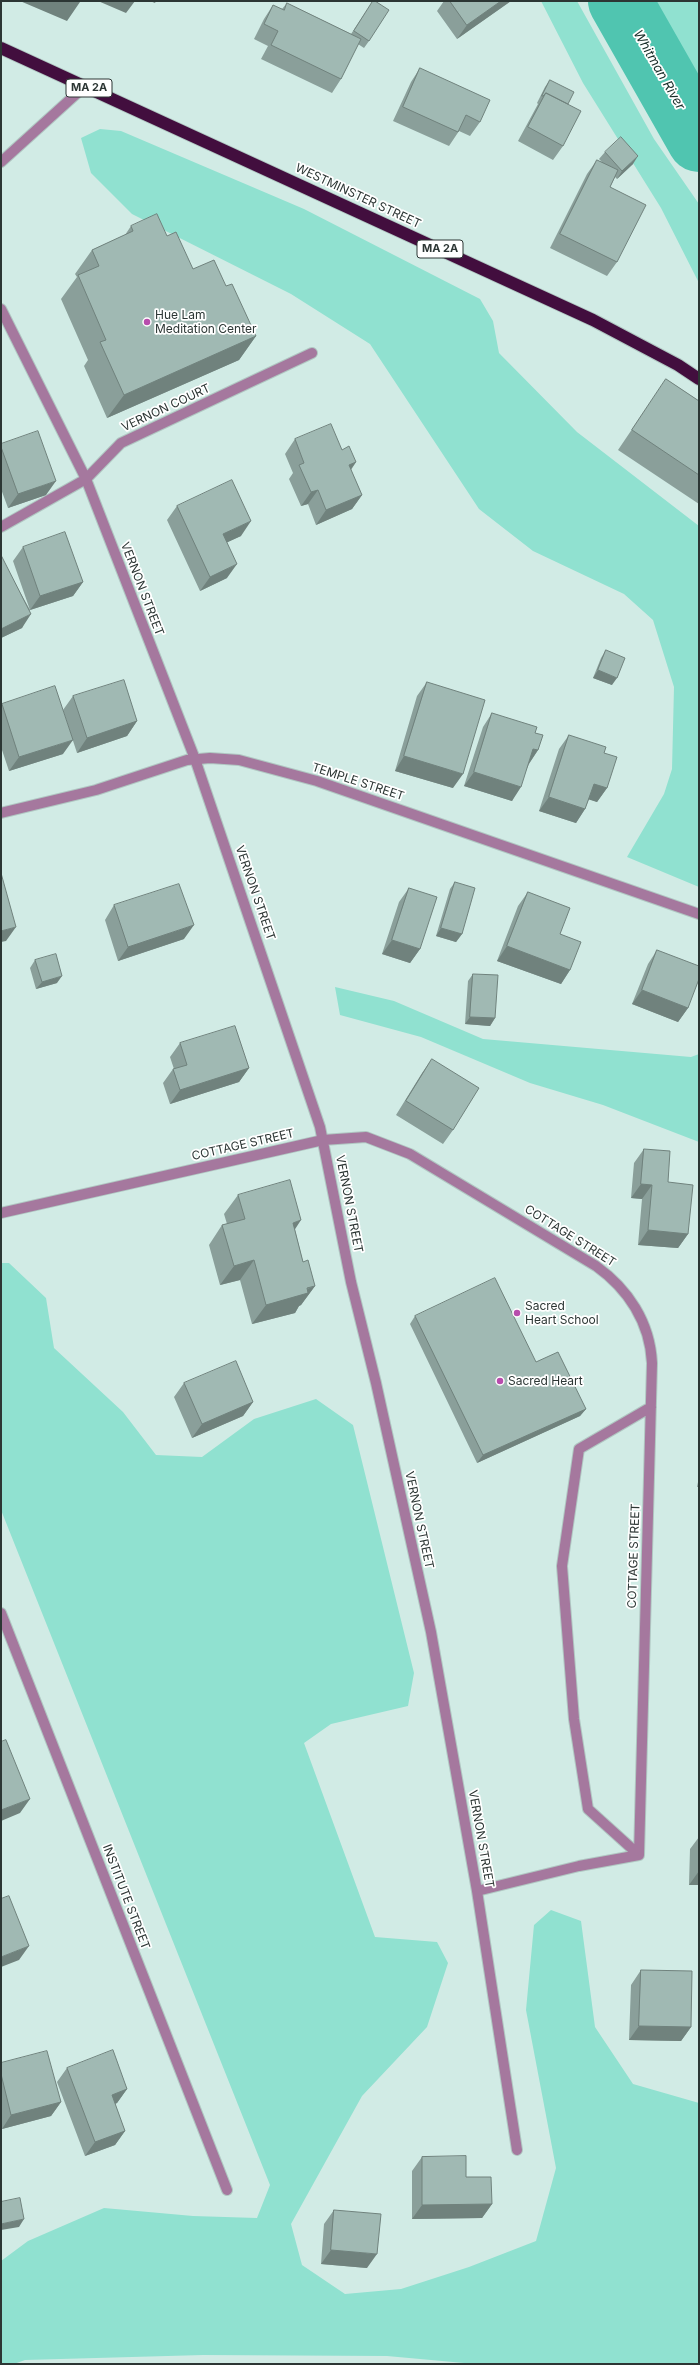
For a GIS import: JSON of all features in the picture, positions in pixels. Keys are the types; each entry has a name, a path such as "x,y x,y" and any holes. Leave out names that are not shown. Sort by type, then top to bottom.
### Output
{"highway":[{"name":"WESTMINSTER STREET","path":"1,48 593,320 678,365 699,379"}],"street":[{"path":"1,162 85,86"},
{"name":"VERNON STREET","path":"1,309 86,479 195,759 320,1126 351,1282 376,1383 430,1632 477,1891 517,2150"},
{"name":"VERNON COURT","path":"1,527 86,479 120,443 312,353"},
{"name":"TEMPLE STREET","path":"1,814 96,790 155,770 195,759 239,760 317,781 699,914"},
{"name":"COTTAGE STREET","path":"1,1213 323,1140 366,1137 410,1154 471,1189 612,1277 632,1300 647,1333 652,1357 639,1856"},
{"path":"639,1856 588,1809 574,1719 562,1566 579,1449 651,1407"},
{"name":"INSTITUTE STREET","path":"2,1619 227,2190"},
{"path":"477,1891 579,1866 639,1856"}],"green space":[{"path":"541,1 577,1 654,139 699,204 699,283 661,208 583,83"},
{"path":"647,1 699,1 699,93"},
{"path":"100,129 121,131 304,209 480,299 493,321 499,353 577,432 699,526 699,887 627,857 664,794 672,769 674,687 653,620 624,594 533,551 479,509 370,344 291,294 132,214 91,173 81,138"},
{"path":"335,987 394,1001 483,1039 691,1057 699,1054 699,1142 603,1105 530,1083 421,1037 340,1015"},
{"path":"1,1263 9,1263 46,1298 54,1348 123,1412 156,1455 202,1457 254,1419 316,1399 353,1425 414,1673 408,1706 331,1724 304,1743 375,1937 437,1942 448,1963 427,2027 362,2096 291,2224 302,2265 345,2294 401,2289 469,2267 536,2241 556,2168 526,2010 534,1925 551,1910 581,1921 595,2027 633,2084 699,2103 699,2364 475,2364 387,2356 203,2355 25,2360 14,2364 1,2364 1,2261 28,2241 104,2208 193,2216 257,2218 270,2185 1,1510"}],"building":[{"path":"373,1 389,10 369,41 354,31"},
{"path":"450,1 501,1 467,25"},
{"path":"287,3 361,39 341,79 271,45 278,31 264,24 273,5 284,10"},
{"path":"420,68 490,100 480,122 466,115 458,132 403,107"},
{"path":"550,80 574,92 568,104 546,93 542,96"},
{"path":"546,93 581,111 563,146 528,127"},
{"path":"621,137 638,156 622,171 605,152"},
{"path":"597,160 618,170 610,187 646,205 617,262 560,234"},
{"name":"Hue Lam Meditation Center","path":"157,214 167,236 176,232 193,269 214,260 226,286 232,284 256,336 124,395 100,342 106,340 78,275 99,266 92,250 133,231 131,226"},
{"path":"666,379 699,401 699,475 632,430"},
{"path":"331,424 342,450 349,446 356,462 349,465 362,495 326,510 318,490 311,492 299,465 304,463 295,439"},
{"path":"38,431 56,481 18,494 1,444"},
{"path":"232,480 251,521 223,534 237,564 210,577 177,506"},
{"path":"65,532 83,582 40,596 23,547"},
{"path":"2,557 31,614 1,629 1,558"},
{"path":"606,650 625,658 617,678 598,670"},
{"path":"124,680 137,721 87,738 73,696"},
{"path":"427,682 485,700 463,774 404,756"},
{"path":"55,686 73,740 19,757 2,704"},
{"path":"492,713 537,727 535,733 543,735 538,750 533,749 521,787 474,772"},
{"path":"569,735 606,747 604,753 617,757 607,788 594,784 585,809 549,797"},
{"path":"1,873 16,927 1,931"},
{"path":"455,882 475,888 462,934 441,928"},
{"path":"179,884 194,925 128,947 114,905"},
{"path":"409,888 437,897 420,949 392,940"},
{"path":"528,892 570,908 560,934 581,942 570,970 507,946"},
{"path":"657,950 699,966 699,979 688,1008 642,990"},
{"path":"56,954 62,976 42,982 35,960"},
{"path":"473,974 498,975 495,1018 470,1017"},
{"path":"235,1026 249,1068 180,1090 173,1069 187,1065 180,1043"},
{"path":"432,1059 479,1088 453,1130 406,1101"},
{"path":"644,1149 670,1151 668,1182 693,1185 688,1234 648,1230 652,1185 641,1184"},
{"path":"290,1180 301,1220 293,1223 303,1262 308,1260 315,1286 307,1288 308,1293 266,1305 254,1260 234,1266 222,1225 245,1219 238,1195"},
{"name":"Sacred Heart","path":"495,1278 536,1362 558,1352 586,1409 483,1455 415,1316"},
{"path":"236,1361 253,1402 202,1424 184,1383"},
{"path":"6,1740 30,1799 1,1810 1,1742"},
{"path":"9,1896 29,1946 1,1957 1,1899"},
{"path":"641,1970 692,1971 691,2027 639,2026"},
{"path":"113,2050 127,2089 112,2095 125,2131 95,2142 67,2068"},
{"path":"47,2051 61,2102 11,2115 1,2074 1,2063"},
{"path":"466,2156 466,2177 491,2177 492,2204 422,2205 422,2157"},
{"path":"20,2198 24,2219 1,2224 1,2202"},
{"path":"334,2210 381,2214 377,2254 331,2250"}],"waterway":[{"name":"Whitman River","path":"620,1 699,140"}],"place":[{"name":"Hue Lam Meditation Center","path":"147,322"},
{"name":"Sacred Heart School","path":"517,1313"},
{"name":"Sacred Heart","path":"500,1381"}]}
